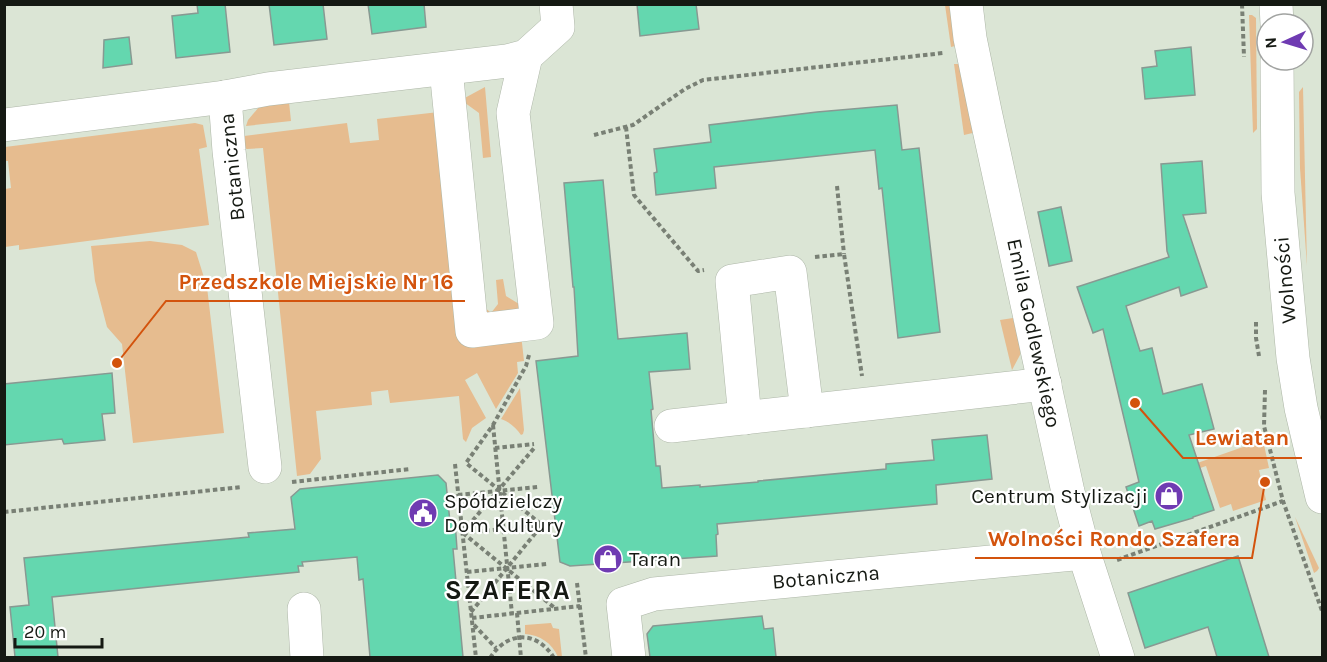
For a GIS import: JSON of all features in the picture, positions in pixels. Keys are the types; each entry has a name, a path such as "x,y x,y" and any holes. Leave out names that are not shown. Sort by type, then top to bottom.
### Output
{"street":[{"name":"Botaniczna","path":"267,479 229,151 225,97 268,89 507,61 526,56 558,27 556,4"},
{"name":"Emila Godlewskiego","path":"966,4 970,38 985,111 1068,492 1097,557 1118,657"},
{"path":"446,69 472,331 534,337 513,113 526,56"},
{"name":"Wolności","path":"1277,72 1278,193 1293,358 1301,408 1323,497"},
{"path":"4,125 225,97"},
{"path":"745,418 732,281 790,272 807,411"},
{"path":"671,426 1045,384"},
{"name":"Botaniczna","path":"629,657 623,604 654,594 1097,557"},
{"path":"304,609 307,657"}],"path":[{"path":"594,135 633,125 685,89 703,80 946,53"},
{"path":"837,186 844,254"},
{"path":"534,337 526,366 493,425 466,463 542,525"},
{"path":"1264,385 1264,426 1283,501 1323,611"},
{"path":"493,425 507,568 521,657"},
{"path":"463,533 534,446 495,448"},
{"path":"455,464 476,657"},
{"path":"4,513 267,479 410,469"},
{"path":"458,495 538,487"},
{"path":"1097,557 1283,501"},
{"path":"463,533 542,525"},
{"path":"471,612 542,525"},
{"path":"463,533 556,609"},
{"path":"467,572 547,564"},
{"path":"577,583 586,657"},
{"path":"472,618 580,606"},
{"path":"472,624 496,648"},
{"path":"490,657 496,648 519,637 540,642 549,649 554,657"}],"shaded area":[{"path":"945,5 949,5 959,45 951,47"},
{"path":"1249,15 1255,17 1257,129 1253,133"},
{"path":"954,64 962,64 977,132 964,135"},
{"path":"485,87 491,157 483,158 479,113 461,100"},
{"path":"1303,87 1307,266 1300,168 1299,92"},
{"path":"289,102 291,121 246,126 259,107"},
{"path":"439,112 463,340 521,334 524,361 517,362 518,373 496,409 477,373 465,380 486,418 472,428 466,442 463,439 459,396 390,403 388,390 371,392 372,405 316,411 321,459 310,474 297,476 263,148 244,148 244,136 347,123 350,143 379,140 377,119"},
{"path":"195,123 203,125 207,147 199,149 209,225 19,250 19,245 5,247 5,189 11,188 8,161 5,161 5,147"},
{"path":"150,241 182,245 196,252 207,287 224,433 133,443 122,344 107,327 95,281 91,246"},
{"path":"503,279 506,296 524,307 487,322 480,303 491,313 498,304 496,280"},
{"path":"1013,318 1021,349 1012,370 1000,320"},
{"path":"520,388 524,430 521,435 501,419"},
{"path":"1263,440 1269,468 1259,470 1266,500 1233,511 1231,504 1220,508 1206,466 1183,474 1183,468"},
{"path":"1295,517 1319,568 1314,573"},
{"path":"551,623 553,628 559,629 562,657 558,657 545,641 525,634 525,625"}],"building":[{"path":"197,4 225,4 230,52 176,58 172,16 198,13"},
{"path":"269,4 323,4 327,39 274,45"},
{"path":"368,4 424,4 426,27 372,34"},
{"path":"637,4 696,4 699,29 640,36"},
{"path":"129,37 132,64 103,68 104,40"},
{"path":"1191,47 1195,95 1145,99 1142,68 1157,66 1155,51"},
{"path":"897,105 902,150 919,148 940,332 898,338 882,188 879,189 875,150 714,167 716,188 656,195 654,173 657,172 654,149 711,142 709,125"},
{"path":"1202,161 1206,213 1183,215 1207,287 1181,296 1179,287 1126,306 1140,351 1152,348 1163,394 1202,384 1214,429 1189,435 1214,510 1155,529 1152,521 1139,526 1126,487 1139,482 1103,329 1093,333 1077,287 1169,257 1161,164"},
{"path":"603,180 618,339 687,333 690,369 649,372 656,466 660,466 662,488 700,485 700,487 886,469 886,464 934,460 932,440 987,435 992,479 936,485 937,504 717,524 717,556 570,566 560,562 536,361 578,356 564,183"},
{"path":"1061,207 1072,261 1049,266 1038,212"},
{"path":"112,373 115,413 102,414 105,440 64,444 62,439 4,445 4,384"},
{"path":"438,475 446,483 450,522 455,521 457,549 453,549 463,657 370,657 363,579 359,580 357,557 302,562 303,566 298,566 299,572 52,597 58,657 15,657 10,607 29,605 24,558 249,537 248,533 295,529 291,497 300,489"},
{"path":"1238,556 1269,657 1217,657 1208,627 1145,648 1128,593"},
{"path":"762,616 764,629 773,628 776,657 650,657 647,634 653,626"}],"place":[{"name":"Przedszkole Miejskie Nr 16","path":"117,363"},
{"name":"Lewiatan","path":"1135,403"},
{"name":"Wolności Rondo Szafera","path":"1265,482"},
{"name":"Centrum Stylizacji","path":"1169,496"},
{"name":"Spółdzielczy Dom Kultury","path":"423,513"},
{"name":"Taran","path":"608,559"}],"district":[{"name":"SZAFERA","path":"508,590"}]}
